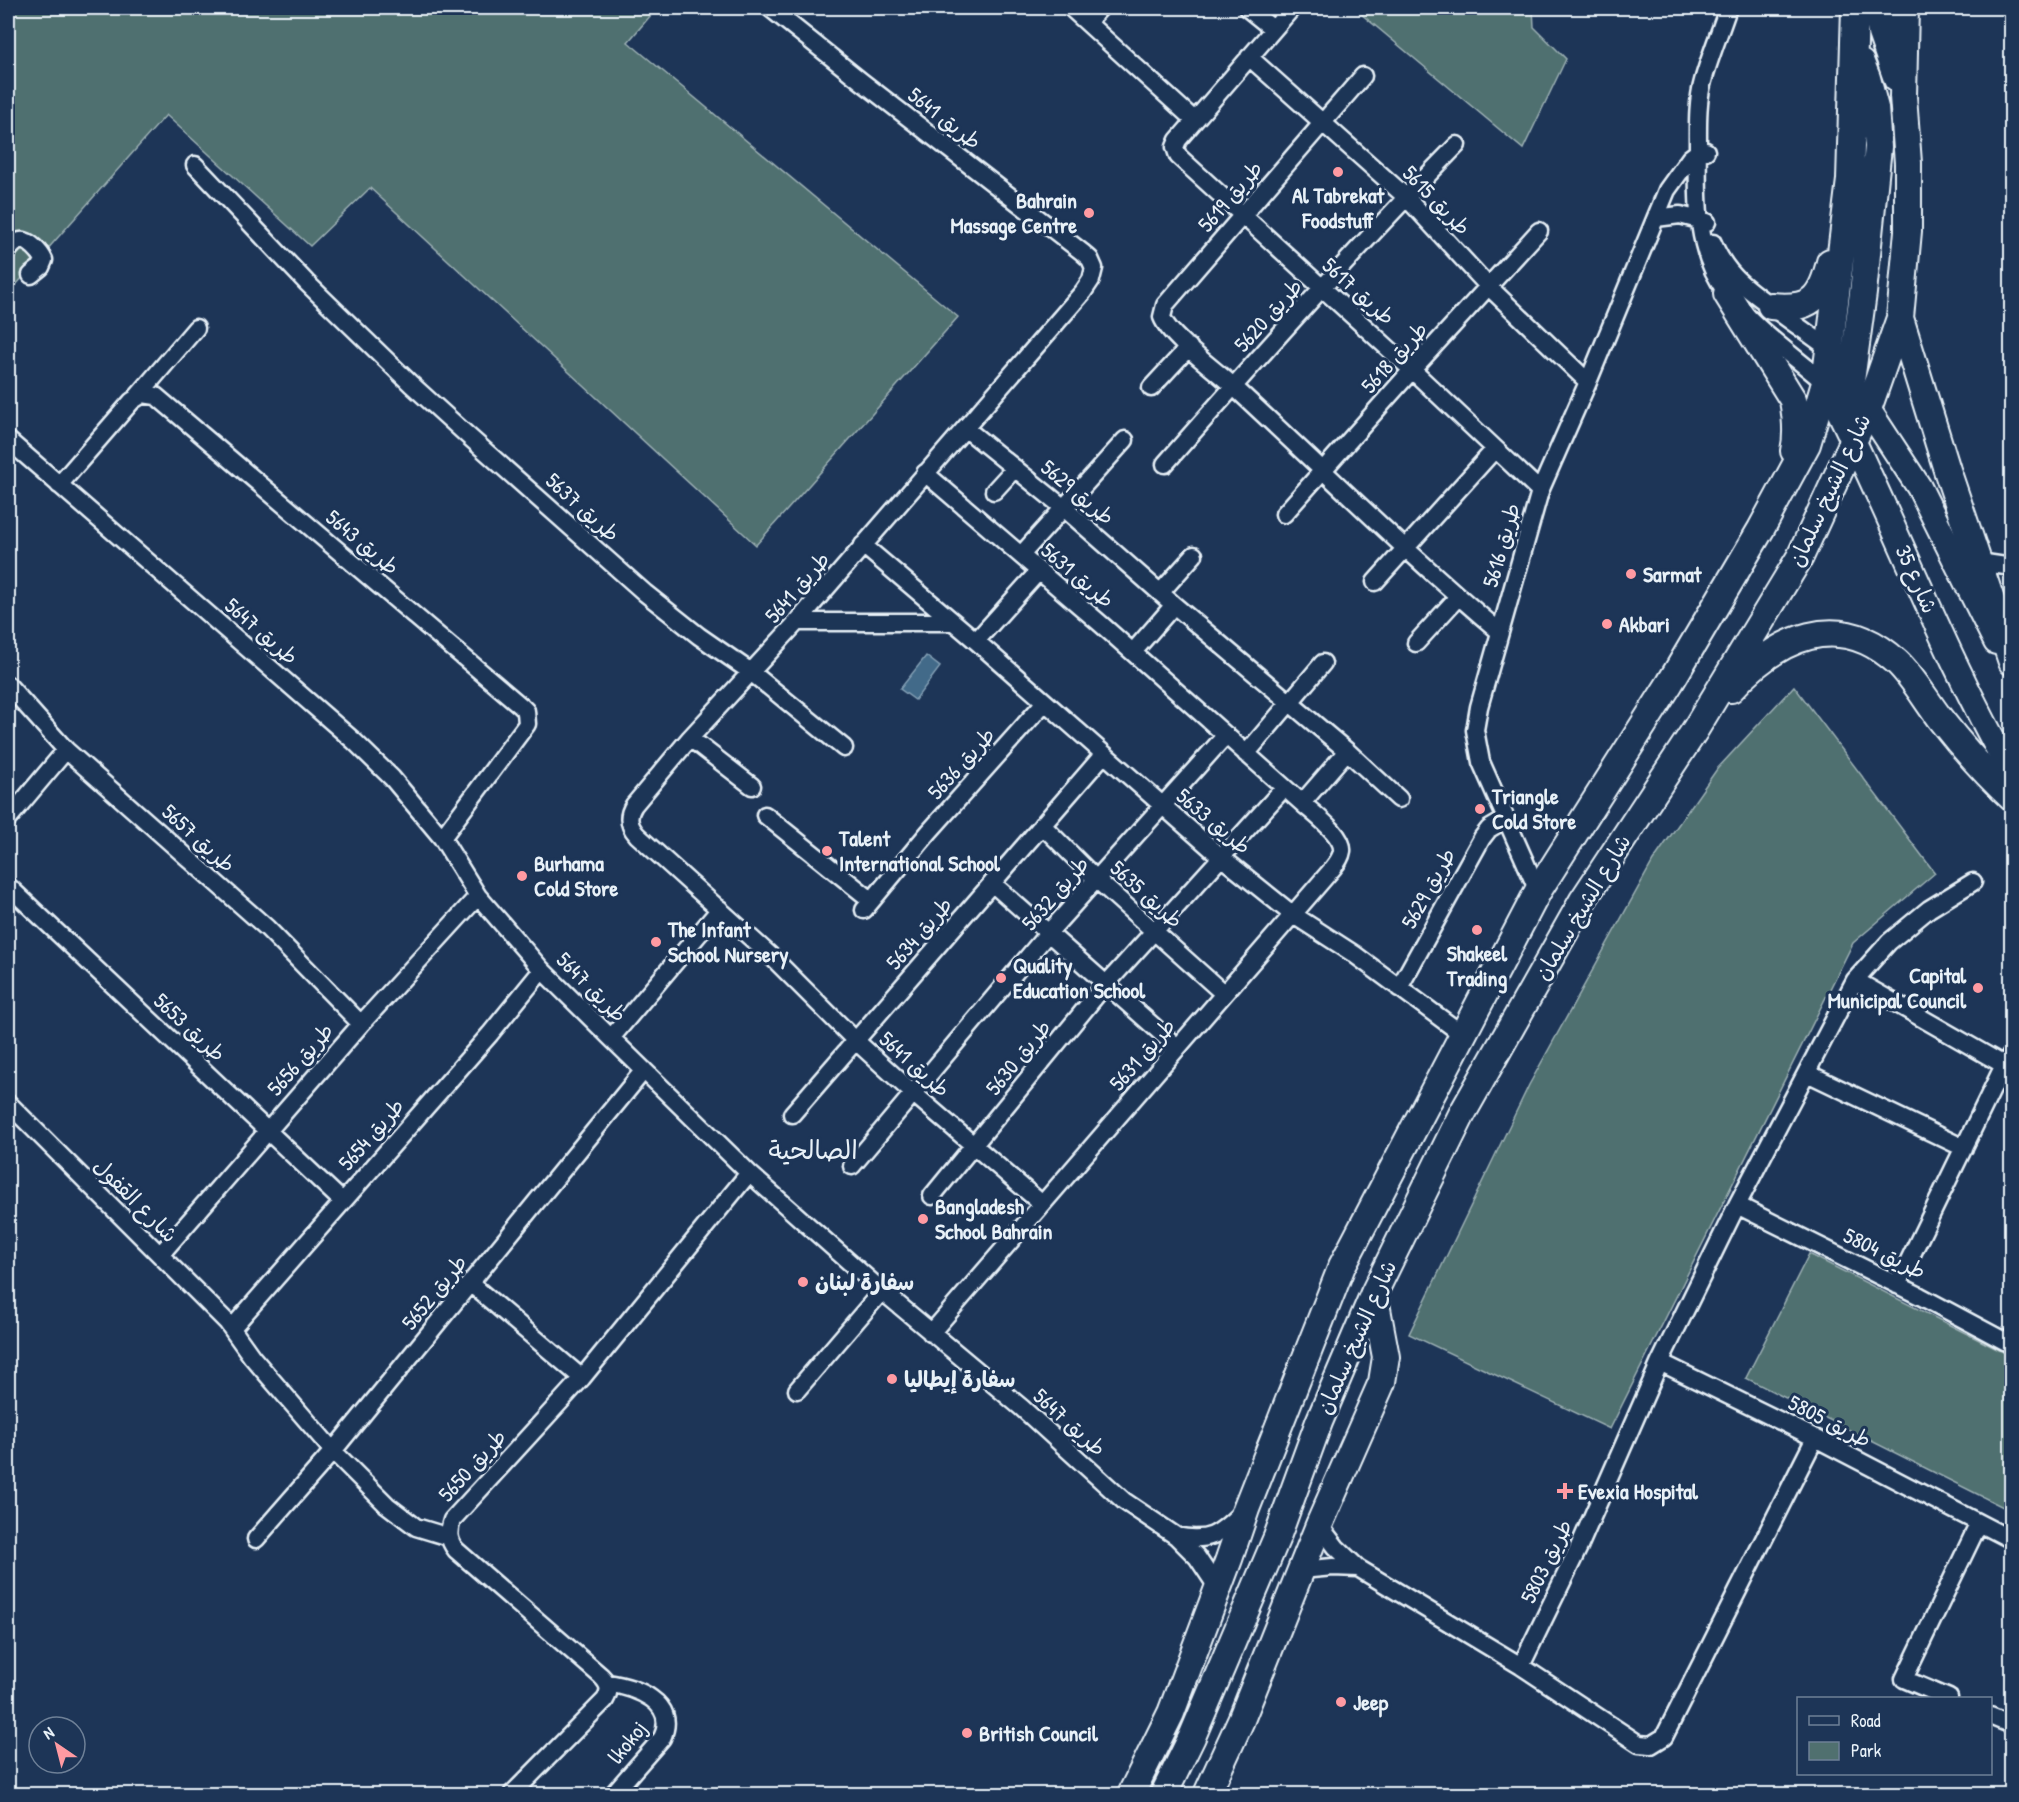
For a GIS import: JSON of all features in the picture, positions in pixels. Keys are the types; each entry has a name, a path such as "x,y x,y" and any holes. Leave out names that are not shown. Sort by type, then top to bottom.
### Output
{"main road":[{"name":"شارع الشيخ سلمان","path":"1131,1794 1171,1713 1246,1509 1342,1266 1539,891 1670,683 1761,529 1807,444 1825,382 1850,180 1856,52 1855,8"},
{"path":"1878,8 1881,33 1903,96"},
{"name":"شارع الشيخ سلمان","path":"1164,1794 1192,1737 1277,1538 1319,1422 1374,1293 1467,1104 1583,900 1695,730 1800,557 1868,409 1900,318 1908,231 1908,163 1903,96 1905,8"},
{"path":"1854,440 1851,381 1863,293 1878,147 1875,108 1867,78 1856,52"},
{"path":"1771,306 1791,308 1809,302 1819,294 1826,282 1850,180"},
{"path":"1727,294 1793,400 1796,443 1786,483"},
{"path":"1900,318 1947,470 2012,662"},
{"name":"شارع 35","path":"1828,348 1919,487 2012,672"},
{"name":"شارع 35","path":"1825,382 1854,440 1955,664 2012,774"},
{"path":"1695,730 1761,660 1788,643 1815,634 1835,632 1875,645 1898,662 1941,720 1990,778 2012,798"},
{"path":"1207,1794 1241,1719 1319,1526 1383,1382 1386,1357 1374,1293"}],"street":[{"name":"طريق 5641","path":"770,8 1082,252 1090,259 1094,268 1091,280 1083,292 797,622 690,738 634,804 629,824 637,835 772,957 856,1041 1042,1204"},
{"path":"1071,8 1194,120"},
{"path":"1087,22 1101,8"},
{"path":"1247,8 1273,29"},
{"name":"طريق 5617","path":"1292,8 1178,140 1176,147 1178,156 1412,370 1540,491"},
{"path":"1728,8 1702,82 1698,116 1702,151 1704,221 1710,263 1727,294 1748,316 1825,382"},
{"name":"طريق 5615","path":"1249,57 1406,197 1489,287 1588,382"},
{"name":"طريق 5619","path":"1363,76 1165,305 1162,317 1164,322 1189,347 1234,386 1322,471 1458,597 1500,632"},
{"name":"طريق 5620","path":"1165,464 1322,288 1457,145"},
{"name":"طريق 5616","path":"1539,891 1481,762 1475,730 1479,707 1540,491 1588,382 1667,190 1678,173 1702,151"},
{"name":"طريق 5637","path":"195,165 307,283 411,384 645,593 699,636 751,672 844,748"},
{"path":"1656,218 1680,215 1704,221"},
{"path":"1704,221 1722,261 1734,278 1747,290 1828,348"},
{"name":"طريق 5618","path":"1284,514 1539,231"},
{"path":"8,251 21,240 26,241 40,254 44,260 43,264 31,276"},
{"path":"59,485 196,328"},
{"path":"1151,388 1189,347"},
{"name":"طريق 5643","path":"137,397 149,394 162,401 526,711 527,724 524,730 442,838"},
{"name":"طريق 5629","path":"965,428 1064,508 1288,703 1347,751 1399,799"},
{"name":"طريق 5647","path":"8,440 354,741 392,778 442,838 478,896 542,970 749,1173 882,1291 1022,1408 1124,1501 1176,1536 1197,1557 1217,1587"},
{"name":"طريق 5631","path":"1021,555 1125,440"},
{"path":"1375,582 1495,449"},
{"path":"994,490 1015,468"},
{"name":"طريق 5631","path":"925,473 1133,652 1302,803 1334,832 1341,841 1342,850 1340,859 1333,868 931,1333"},
{"name":"طريق 5633","path":"863,545 976,641 1221,857 1292,914 1354,954 1462,1034"},
{"path":"1160,593 1194,555"},
{"path":"1979,562 2012,567"},
{"path":"976,641 1039,571"},
{"path":"1416,643 1458,597"},
{"path":"1133,652 1174,605"},
{"path":"797,622 953,622"},
{"path":"1246,754 1323,663"},
{"name":"طريق 5657","path":"8,686 66,750 267,928 361,1024"},
{"name":"طريق 5636","path":"765,815 868,905 929,832 1045,702"},
{"name":"طريق 5632","path":"852,1166 1049,932 1226,735"},
{"path":"690,738 752,786"},
{"path":"8,819 66,750"},
{"path":"1302,803 1347,751"},
{"name":"طريق 5634","path":"792,1114 1104,754"},
{"name":"طريق 5630","path":"932,1196 1107,984 1284,788"},
{"name":"طريق 5629","path":"1399,988 1484,833 1506,819"},
{"name":"طريق 5635","path":"1042,825 1096,879 1223,993"},
{"name":"طريق 5803","path":"1521,1666 1579,1547 1660,1362 1737,1205 1855,981 1889,942 1921,916 1972,882"},
{"path":"992,883 1177,1047"},
{"name":"طريق 5653","path":"8,886 342,1201"},
{"name":"طريق 5656","path":"160,1255 361,1024 478,896"},
{"path":"611,1038 720,909"},
{"name":"طريق 5654","path":"232,1328 490,1034 542,970"},
{"path":"1855,981 2008,1060 1897,1285"},
{"name":"طريق 5652","path":"256,1539 333,1451 644,1070"},
{"path":"1807,1073 1964,1148"},
{"name":"شارع القفول","path":"8,1103 232,1328 252,1357 333,1451 387,1505 409,1523 423,1530 449,1537"},
{"name":"طريق 5650","path":"607,1683 456,1550 449,1537 452,1520 582,1378 749,1173"},
{"name":"طريق 5804","path":"1737,1205 2012,1345"},
{"path":"470,1283 582,1378"},
{"path":"797,1390 882,1291"},
{"name":"طريق 5805","path":"1660,1362 1815,1438 2012,1540"},
{"path":"1319,1526 1336,1547 1358,1568 1521,1666 1639,1744 1651,1745 1664,1737 1815,1438"},
{"name":"طريق 5647","path":"1176,1536 1192,1539 1209,1538 1223,1531 1246,1509"},
{"path":"1946,1697 1904,1680 1978,1523"},
{"path":"1301,1570 1333,1567 1358,1568"},
{"path":"512,1794 604,1700 609,1694 607,1683"},
{"name":"lkokoj","path":"607,1683 640,1690 662,1709 667,1720 667,1728 662,1738 613,1794"},
{"path":"1992,1717 2012,1725"}],"green space":[{"path":"8,8 657,8 628,42 958,317 756,545 370,188 310,246 166,115 8,294"},
{"path":"1354,8 1533,8 1534,27 1566,59 1523,149"},
{"path":"1794,686 1935,873 1853,943 1610,1429 1409,1334 1529,1085 1653,861 1717,769"},
{"path":"1809,1254 2011,1356 2011,1511 1746,1378"}],"water":[{"path":"926,656 940,667 915,700 900,689"}],"place":[{"name":"Al Tabrekat Foodstuff","path":"1338,172"},
{"name":"Bahrain Massage Centre","path":"1089,213"},
{"name":"Sarmat","path":"1631,574"},
{"name":"Akbari","path":"1607,624"},
{"name":"Triangle Cold Store","path":"1480,809"},
{"name":"Talent International School","path":"827,851"},
{"name":"Burhama Cold Store","path":"522,876"},
{"name":"Shakeel Trading","path":"1477,930"},
{"name":"The Infant School Nursery","path":"656,942"},
{"name":"Quality Education School","path":"1001,978"},
{"name":"Capital Municipal Council","path":"1978,988"},
{"name":"Bangladesh School Bahrain","path":"923,1219"},
{"name":"سفارة لبنان","path":"803,1282"},
{"name":"سفارة إيطاليا","path":"892,1379"},
{"name":"Evexia Hospital","path":"1565,1491"},
{"name":"Jeep","path":"1341,1702"},
{"name":"British Council","path":"967,1733"}],"district":[{"name":"الصالحية","path":"813,1150"}]}
